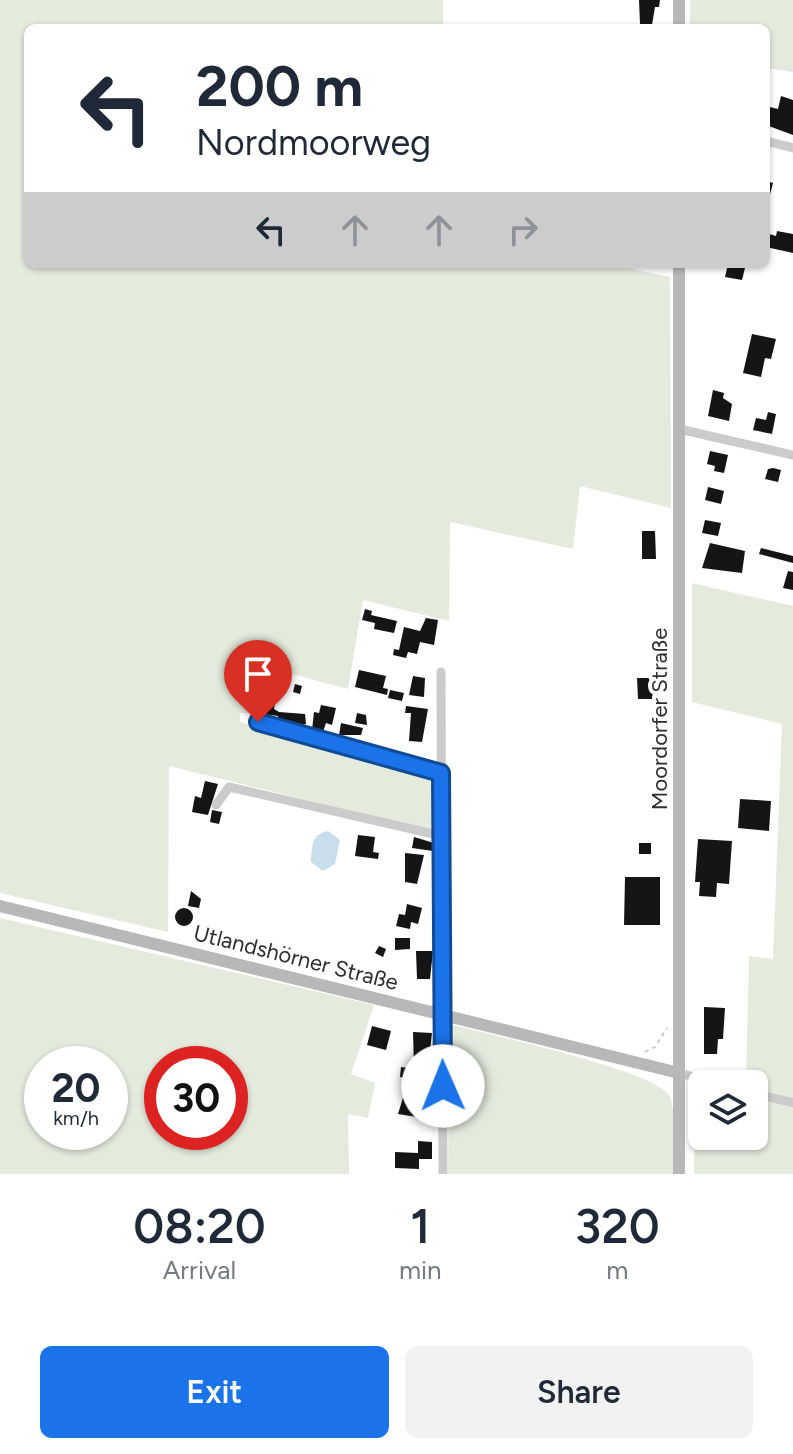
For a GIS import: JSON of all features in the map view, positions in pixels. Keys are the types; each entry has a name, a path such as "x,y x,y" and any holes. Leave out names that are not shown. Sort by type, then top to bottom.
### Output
{"street":[{"path":"679,0 679,24"},
{"path":"770,142 793,148"},
{"name":"Moordorfer Straße","path":"679,268 679,1174"},
{"path":"679,429 793,455"},
{"path":"441,672 443,1174"},
{"path":"258,722 441,773"},
{"path":"216,805 229,787 442,836"},
{"name":"Utlandshörner Straße","path":"0,906 688,1075"},
{"path":"768,1097 793,1103"}],"shaded area":[{"path":"0,0 443,0 443,24 24,24 24,268 628,268 670,277 671,508 580,486 573,549 450,522 449,621 363,600 348,689 258,665 250,713 240,713 240,722 435,774 439,833 169,766 168,932 0,893"},
{"path":"690,0 793,0 793,72 770,69 770,24 690,24"},
{"path":"692,583 793,606 793,1174 694,1174 694,1150 768,1150 768,1070 746,1070 749,956 773,959 782,724 692,702"},
{"path":"0,918 374,1005 351,1074 375,1083 368,1118 348,1114 349,1174 0,1174"},
{"path":"449,1024 603,1064 657,1085 669,1095 671,1102 674,1122 673,1174 448,1174"}],"water":[{"path":"328,831 340,840 335,864 323,871 311,862 312,851 315,838"}],"building":[{"path":"639,0 660,0 659,7 655,7 652,24 640,24"},
{"path":"781,96 793,100 793,135 770,126 770,107 778,109"},
{"path":"777,231 793,234 793,253 770,248 770,234 776,236"},
{"path":"727,268 745,268 742,280 725,277"},
{"path":"752,334 776,339 771,359 765,358 761,377 743,373"},
{"path":"713,390 724,393 723,398 732,404 729,421 708,416"},
{"path":"768,412 776,414 772,434 753,430 756,418 766,420"},
{"path":"710,451 728,455 724,473 714,471 715,466 707,464"},
{"path":"768,469 781,470 778,482 765,479"},
{"path":"708,487 724,491 721,504 705,500"},
{"path":"705,520 721,523 718,536 702,533"},
{"path":"642,531 655,531 656,559 642,559"},
{"path":"710,543 745,551 742,573 702,568"},
{"path":"761,548 793,556 793,563 759,554"},
{"path":"788,571 793,572 793,590 783,588"},
{"path":"365,609 372,611 371,615 397,621 394,633 374,629 375,623 362,620"},
{"path":"426,618 438,620 434,645 420,642 417,654 408,652 406,658 393,655 394,649 399,650 404,627 420,631"},
{"path":"359,670 386,676 383,688 388,689 387,695 355,687"},
{"path":"413,676 425,678 424,697 409,695"},
{"path":"637,678 655,678 652,699 638,699"},
{"path":"295,684 302,686 300,694 293,692"},
{"path":"390,690 404,693 402,701 388,698"},
{"path":"261,691 270,693 268,701 275,703 274,709 279,712 305,714 306,724 294,727 276,722 278,716 256,713"},
{"path":"321,705 336,708 332,725 326,723 323,732 312,730 314,712 319,713"},
{"path":"406,706 428,709 422,742 409,741 411,713 405,713"},
{"path":"357,713 366,715 367,725 355,723"},
{"path":"341,723 363,728 361,735 339,735"},
{"path":"205,781 218,784 208,815 192,812 195,796 201,798"},
{"path":"740,799 771,801 769,831 738,828"},
{"path":"212,810 222,812 219,824 210,822"},
{"path":"358,835 375,837 373,852 379,853 378,859 355,856"},
{"path":"414,837 434,843 433,851 412,848"},
{"path":"698,839 732,841 729,884 717,883 716,897 699,896 700,882 695,882"},
{"path":"639,843 651,843 651,854 639,854"},
{"path":"405,853 424,855 417,884 405,882"},
{"path":"625,877 660,877 660,925 624,925"},
{"path":"191,891 201,899 199,908 188,906"},
{"path":"407,904 422,908 418,924 411,922 410,929 396,926 399,914 405,915"},
{"path":"184,908 193,917 184,926 175,917"},
{"path":"395,938 410,938 410,949 395,950"},
{"path":"379,946 386,949 383,957 375,953"},
{"path":"416,951 433,951 430,979 417,979"},
{"path":"704,1007 725,1008 723,1039 718,1039 717,1054 704,1054"},
{"path":"372,1026 391,1031 386,1050 367,1045"},
{"path":"413,1032 432,1033 428,1068 414,1068"},
{"path":"401,1067 408,1068 407,1078 400,1077"},
{"path":"419,1097 434,1101 431,1111 419,1108 417,1117 398,1114 403,1098 418,1103"},
{"path":"418,1141 432,1142 432,1159 419,1159 419,1169 395,1168 395,1152 418,1153"}],"route":[{"path":"258,722 441,773 443,1086"}]}
